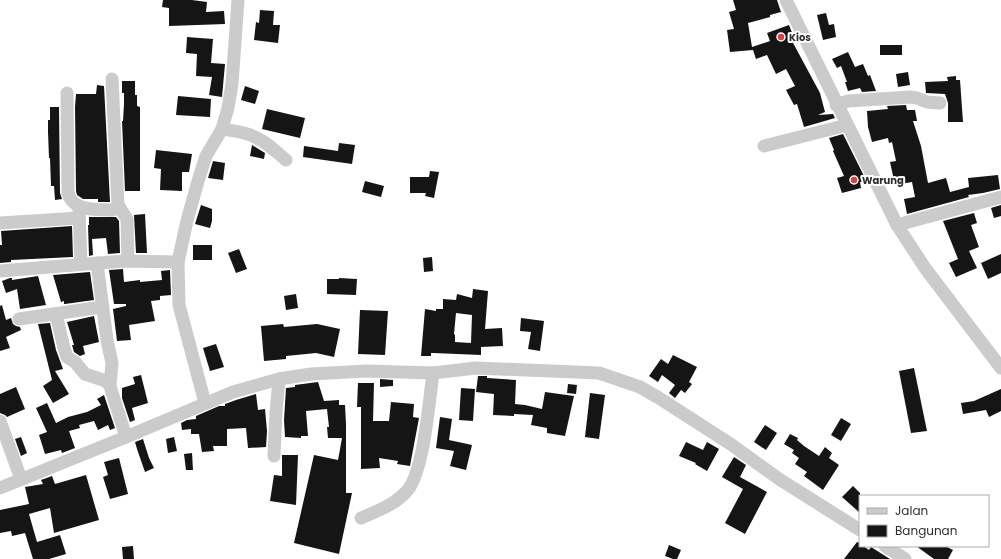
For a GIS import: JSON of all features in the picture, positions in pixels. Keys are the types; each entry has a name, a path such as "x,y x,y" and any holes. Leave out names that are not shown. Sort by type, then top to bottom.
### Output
{"street":[{"path":"205,403 179,305 178,262 187,221 206,156 222,129 228,108 232,84 238,0"},
{"path":"786,0 842,103 847,125 904,223 925,268 1001,368"},
{"path":"112,79 118,205 127,219 128,261"},
{"path":"67,93 68,193 70,200 79,212 81,264"},
{"path":"842,103 910,97 927,102 940,103"},
{"path":"764,146 847,125"},
{"path":"222,129 244,132 255,137 286,160"},
{"path":"904,223 1001,197"},
{"path":"0,223 79,212 112,210 116,209 118,205"},
{"path":"0,271 128,261 178,262"},
{"path":"97,263 102,307 112,363 110,386"},
{"path":"19,319 102,307"},
{"path":"56,314 67,357 76,362 85,374 106,381 110,386 126,437"},
{"path":"0,488 21,478 126,437 233,392 279,379 311,374 366,371 433,373 476,368 600,373 640,387 659,398 732,445 780,479 859,529"},
{"path":"361,518 381,509 408,491 417,471 423,445 433,373"},
{"path":"274,456 279,379"},
{"path":"0,421 21,478"},
{"path":"887,547 905,559"}],"building":[{"path":"163,0 192,0 207,2 206,12 224,11 225,24 169,26 169,8 162,7"},
{"path":"733,0 777,0 781,12 770,15 770,17 748,23 752,47 770,41 767,33 789,25 795,40 792,41 820,93 825,112 818,115 833,114 835,118 804,127 797,104 794,105 786,90 795,86 786,69 776,74 767,55 756,59 753,50 730,52 727,30 734,29 729,12 736,10"},
{"path":"260,10 274,11 273,25 280,25 278,43 254,40 256,22 259,23"},
{"path":"826,13 829,25 834,24 836,37 823,40 817,15"},
{"path":"187,37 213,39 211,63 225,64 222,97 209,95 212,77 196,76 197,54 186,53"},
{"path":"880,45 902,45 902,55 880,55"},
{"path":"848,52 855,67 863,64 868,76 870,75 876,91 862,92 860,88 848,91 845,82 847,82 841,66 837,68 832,59"},
{"path":"908,72 910,85 898,87 896,74"},
{"path":"956,76 956,80 960,80 963,122 948,122 948,103 945,94 926,93 925,82 948,81 947,77"},
{"path":"122,81 135,81 137,106 140,107 140,191 125,191 122,121 124,93 122,93"},
{"path":"97,85 104,86 110,202 98,202 98,199 83,199 77,195 76,191 76,94 96,94"},
{"path":"245,86 259,91 255,104 241,100"},
{"path":"178,96 211,99 210,117 176,115"},
{"path":"906,105 907,110 915,110 917,121 913,121 921,146 928,183 946,178 950,192 969,187 968,178 998,175 1000,189 968,195 969,197 907,214 904,199 915,197 912,182 895,185 890,162 896,161 892,142 889,143 888,138 872,142 868,127 867,111 888,109 887,106"},
{"path":"50,107 59,107 60,193 62,199 55,200 54,186 51,186 49,158 48,120 50,120"},
{"path":"267,109 305,118 300,138 262,129"},
{"path":"843,134 867,182 860,182 861,188 842,193 837,178 844,176 829,138"},
{"path":"339,143 355,145 352,164 303,157 304,146 338,151"},
{"path":"252,145 265,153 264,159 250,156"},
{"path":"156,150 192,154 189,172 182,172 182,191 160,190 161,169 154,168"},
{"path":"213,161 225,163 223,180 208,178"},
{"path":"430,171 439,172 434,198 425,196 426,193 410,193 410,177 429,177"},
{"path":"365,181 384,186 381,197 362,192"},
{"path":"201,205 212,209 212,221 210,228 195,224"},
{"path":"1001,205 1001,216 994,218 991,208"},
{"path":"974,213 977,223 971,225 979,247 969,251 977,268 956,277 949,263 958,259 943,221"},
{"path":"145,214 147,253 136,253 134,215"},
{"path":"89,217 116,217 119,221 120,253 108,254 106,238 92,239 93,255 89,256"},
{"path":"72,226 73,257 11,260 11,262 0,263 0,245 2,245 1,231"},
{"path":"193,245 212,245 212,260 193,260"},
{"path":"239,249 247,269 236,273 228,253"},
{"path":"1001,254 1001,273 988,279 981,263"},
{"path":"432,257 433,271 424,272 423,258"},
{"path":"123,269 124,282 162,280 161,271 170,270 171,295 160,296 160,300 151,301 155,321 129,325 131,340 117,341 113,309 126,306 126,304 114,304 109,270"},
{"path":"90,272 94,300 65,304 64,301 61,302 53,275"},
{"path":"38,276 46,305 20,309 17,289 6,293 2,281 10,278 12,278 12,280"},
{"path":"327,279 357,279 356,295 327,294"},
{"path":"473,289 488,291 485,329 502,328 503,346 481,347 481,355 431,353 431,356 421,356 425,309 436,311 436,309 443,309 443,299 456,300 457,294 472,298","holes":["456,313 472,315 471,343 455,342 454,334"]},
{"path":"296,294 298,308 286,310 284,296"},
{"path":"2,305 6,320 11,318 13,324 20,327 21,330 6,337 10,348 0,351 0,306"},
{"path":"360,310 388,311 385,355 358,354"},
{"path":"94,316 99,342 83,346 85,354 80,356 74,352 72,345 74,345 67,322"},
{"path":"521,318 544,321 540,351 528,349 531,332 520,331"},
{"path":"50,323 56,350 63,369 55,371 69,394 53,403 43,386 52,380 38,324"},
{"path":"283,324 284,327 317,324 340,329 334,357 316,353 286,356 286,359 264,361 261,326"},
{"path":"216,344 224,367 210,371 203,348"},
{"path":"673,355 697,367 689,382 692,384 685,393 681,390 675,398 669,393 675,385 662,375 658,382 649,376 661,359 668,364"},
{"path":"914,368 927,431 911,433 899,371"},
{"path":"141,375 148,403 132,408 135,420 130,422 122,398 122,388 135,384 133,377"},
{"path":"478,376 516,380 515,404 542,409 545,392 574,396 565,436 547,433 547,428 531,425 533,415 493,415 494,394 476,392"},
{"path":"380,379 393,380 393,386 380,387"},
{"path":"318,382 324,401 339,400 339,405 345,405 346,493 352,493 339,554 294,543 314,455 338,460 342,438 328,438 327,427 329,427 327,409 306,411 308,436 301,436 301,438 285,437 284,420 286,388 295,387 295,385"},
{"path":"358,383 374,383 373,421 389,421 391,402 414,404 413,417 419,418 410,466 397,464 398,461 379,458 380,468 361,469 361,407 357,407"},
{"path":"568,384 577,385 576,394 567,393"},
{"path":"16,387 25,409 7,417 0,413 0,394"},
{"path":"461,388 475,389 473,421 459,420"},
{"path":"1001,389 1001,411 989,417 986,410 963,414 961,403 974,401"},
{"path":"590,393 605,395 599,439 585,437"},
{"path":"256,394 258,410 265,409 267,431 266,447 248,448 246,428 227,429 227,446 213,446 214,451 202,452 199,434 191,434 191,429 182,430 181,423 187,420 196,419 196,416 219,406 225,406 225,404"},
{"path":"104,395 115,428 110,430 108,425 98,430 94,421 79,425 80,428 69,431 75,448 62,453 61,450 45,454 39,435 47,432 36,408 47,403 56,423 68,417 87,412 101,405 97,399"},
{"path":"440,417 452,419 449,440 472,445 466,470 450,466 454,451 436,448"},
{"path":"841,418 851,424 841,441 831,435"},
{"path":"765,425 777,433 766,450 754,442"},
{"path":"790,434 798,438 797,440 804,446 819,456 825,447 832,453 829,458 839,465 823,490 804,476 807,472 795,464 799,458 792,453 794,450 784,444"},
{"path":"21,437 27,453 21,456 15,439"},
{"path":"174,437 177,451 168,453 166,439"},
{"path":"143,439 154,468 145,472 135,442"},
{"path":"686,442 703,450 707,442 719,449 707,471 695,464 696,463 679,456"},
{"path":"192,453 193,470 186,470 184,454"},
{"path":"282,455 298,455 296,505 270,501 274,475 282,476"},
{"path":"734,457 746,465 740,477 767,492 745,534 725,523 743,489 722,477"},
{"path":"119,458 128,494 110,499 103,477 108,475 104,462"},
{"path":"86,475 99,520 54,533 50,508 29,514 37,542 60,535 66,554 49,559 33,559 25,533 12,536 11,531 0,533 0,510 29,504 25,487 43,484 41,480 52,476 55,484"},
{"path":"853,486 860,493 859,512 842,497"},
{"path":"857,542 859,543 859,547 864,547 869,550 871,547 890,559 844,559"},
{"path":"669,545 681,550 677,559 665,556"},
{"path":"133,546 134,559 123,559 122,547"},
{"path":"917,547 947,547 953,550 948,559 934,559"}],"place":[{"name":"Kios","path":"781,37"},
{"name":"Warung","path":"854,180"}]}
